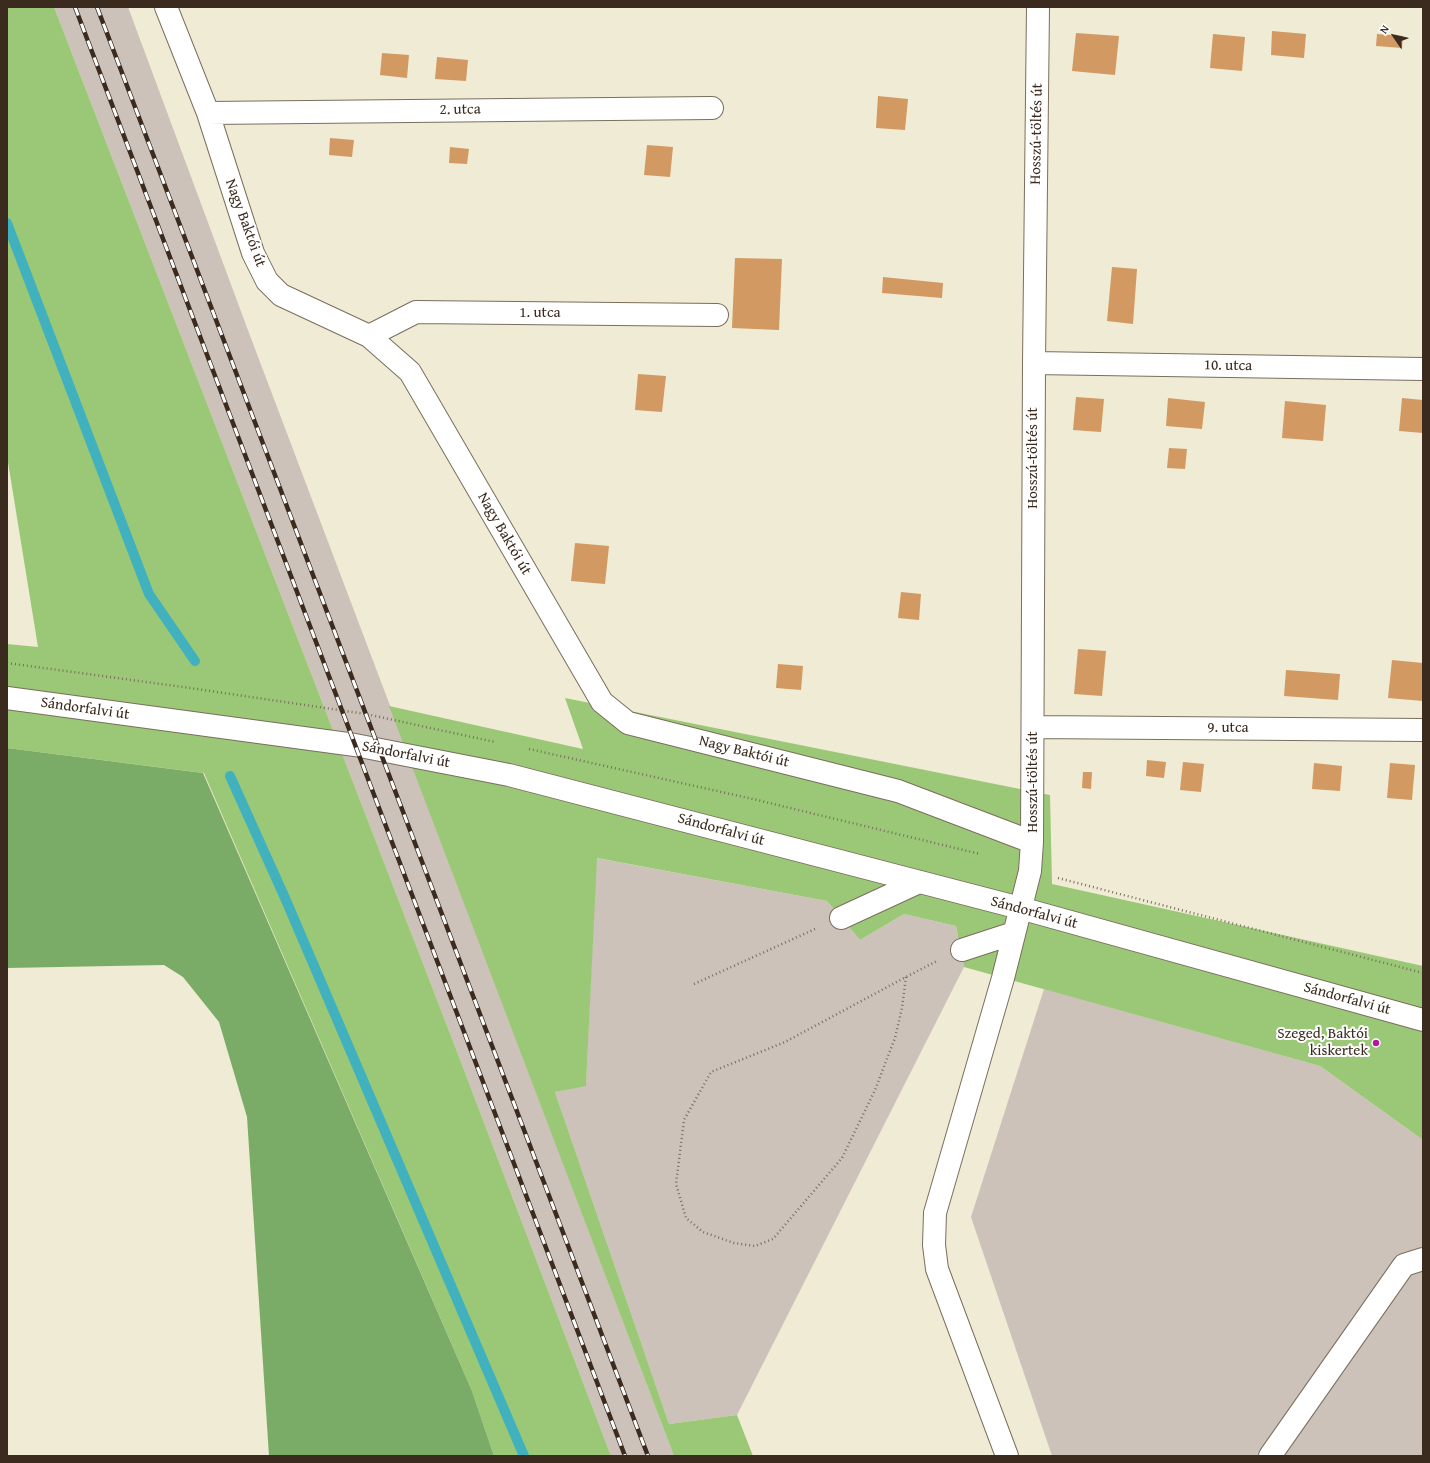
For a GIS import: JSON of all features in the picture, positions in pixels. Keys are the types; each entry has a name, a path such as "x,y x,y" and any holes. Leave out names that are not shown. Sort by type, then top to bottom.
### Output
{"street":[{"name":"Nagy Baktói út","path":"166,7 208,113 253,252 267,281 281,295 369,336 410,372 602,702 628,723 898,791 1032,842"},
{"name":"Hosszú-töltés út","path":"1007,1456 936,1269 934,1245 935,1213 1003,978 1030,871 1032,842 1034,363 1038,7"},
{"name":"2. utca","path":"208,113 712,108"},
{"name":"1. utca","path":"369,336 416,312 717,315"},
{"name":"10. utca","path":"1034,363 1423,369"},
{"name":"Sándorfalvi út","path":"7,698 367,747 509,775 1020,908 1423,1020"},
{"name":"9. utca","path":"1032,727 1423,730"},
{"path":"841,918 918,882"},
{"path":"962,950 1014,933"},
{"path":"1270,1456 1404,1265 1423,1259"}],"path":[{"path":"1030,871 1423,973"},
{"path":"694,984 841,918"},
{"path":"906,977 902,1008 895,1038 875,1090 842,1158 786,1225 773,1239 755,1246 734,1243 703,1232 686,1218 676,1184 684,1120 711,1072 785,1042 906,977 931,964 962,950"}],"shaded area":[{"path":"54,7 128,7 249,333 674,1456 611,1456 456,1049"},
{"path":"596,858 827,901 860,940 904,914 956,926 964,967 737,1415 669,1424 555,1092 586,1085"},
{"path":"1044,989 1320,1066 1423,1140 1423,1456 1052,1456 971,1217"}],"green space":[{"path":"7,7 54,7 456,1049 611,1456 494,1456 472,1391 204,773 7,748 7,644 38,647 7,456"},
{"path":"565,698 1050,795 1052,884 1423,966 1423,1140 1320,1066 964,967 956,926 904,914 860,940 827,901 597,858 586,1086 555,1092 669,1424 737,1415 753,1456 674,1456 389,706 583,749"},
{"path":"7,748 203,773 472,1391 494,1456 269,1456 247,1117 219,1022 183,977 164,965 7,968"}],"building":[{"path":"1272,31 1306,34 1304,58 1271,55"},
{"path":"1076,33 1119,36 1115,75 1072,71"},
{"path":"1213,34 1245,37 1242,71 1210,68"},
{"path":"1377,34 1403,36 1402,48 1376,46"},
{"path":"382,53 409,55 407,78 380,75"},
{"path":"437,57 468,60 466,81 435,79"},
{"path":"878,96 908,99 905,130 876,128"},
{"path":"330,138 354,140 352,157 329,155"},
{"path":"647,145 673,147 670,177 644,175"},
{"path":"450,147 469,149 467,164 449,163"},
{"path":"735,258 782,259 779,330 732,328"},
{"path":"1112,267 1137,269 1133,324 1107,321"},
{"path":"883,277 943,283 942,298 882,293"},
{"path":"638,374 666,376 662,412 635,410"},
{"path":"1076,397 1104,399 1101,432 1073,430"},
{"path":"1168,398 1205,402 1202,429 1166,426"},
{"path":"1402,398 1423,400 1423,433 1399,431"},
{"path":"1285,401 1326,405 1323,441 1282,438"},
{"path":"1169,448 1187,449 1185,469 1167,468"},
{"path":"575,543 609,546 605,584 571,581"},
{"path":"901,592 921,594 919,620 898,618"},
{"path":"1078,649 1106,651 1102,696 1074,694"},
{"path":"1392,660 1423,663 1423,701 1388,698"},
{"path":"778,664 803,666 801,690 776,688"},
{"path":"1286,670 1340,674 1338,700 1284,696"},
{"path":"1147,760 1166,762 1164,778 1146,776"},
{"path":"1183,762 1204,764 1201,792 1180,790"},
{"path":"1314,763 1342,766 1340,791 1312,789"},
{"path":"1390,763 1415,765 1412,800 1387,798"},
{"path":"1083,772 1092,772 1091,789 1082,788"}],"waterway":[{"path":"7,223 149,594 195,661"},
{"path":"230,776 285,898 524,1456"}],"railway":[{"path":"75,7 625,1456"},
{"path":"97,7 648,1456"}],"place":[{"name":"Szeged, Baktói kiskertek","path":"1376,1043"}]}
